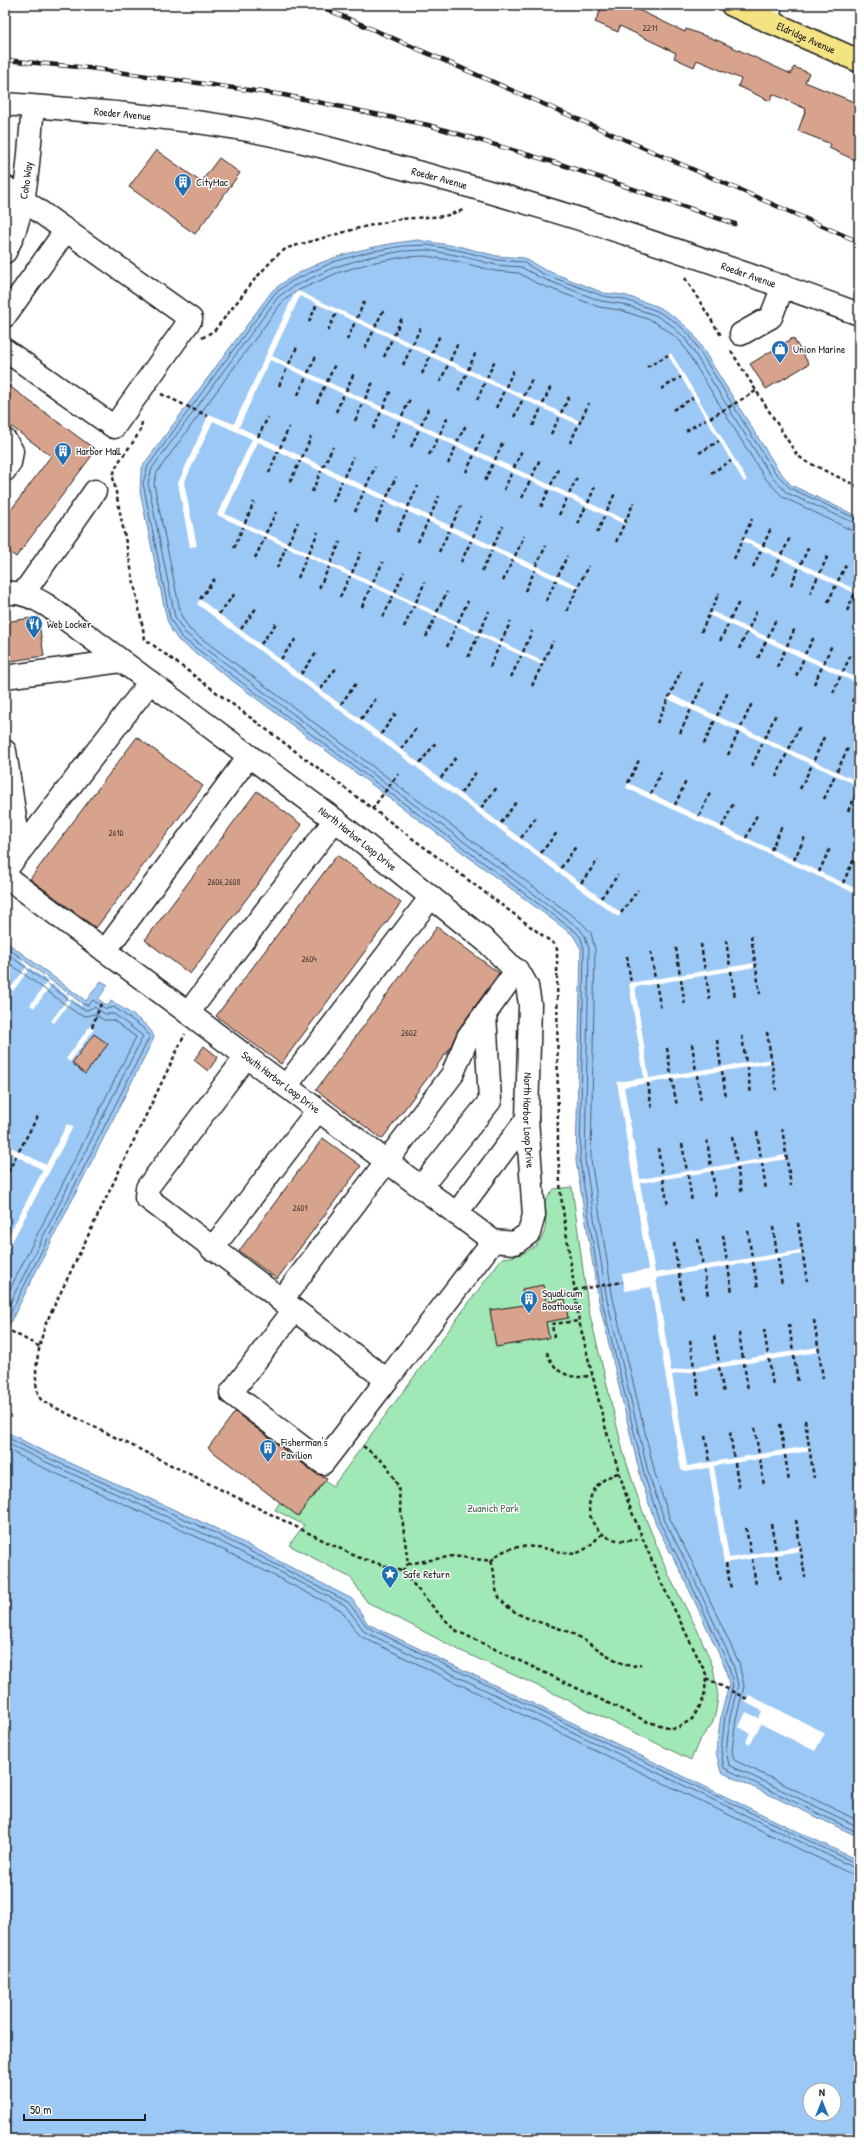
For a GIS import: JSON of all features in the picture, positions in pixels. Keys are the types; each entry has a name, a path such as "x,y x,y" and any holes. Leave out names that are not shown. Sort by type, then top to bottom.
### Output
{"main road":[{"name":"Eldridge Avenue","path":"732,5 770,13 859,61"}],"street":[{"name":"Roeder Avenue","path":"5,104 190,121 237,128 304,142 451,180 556,211 783,286 859,314"},
{"name":"Coho Way","path":"5,252 13,235 23,199 34,107"},
{"path":"5,186 191,319 114,428 5,350"},
{"path":"5,316 66,230"},
{"path":"730,339 771,317 783,286"},
{"path":"5,440 10,445 12,457 5,470"},
{"path":"14,594 95,491"},
{"name":"North Harbor Loop Drive","path":"14,594 48,606 335,820 487,942 517,970 527,986 530,1004 527,1119 533,1193 533,1221 525,1237 515,1243 493,1241"},
{"path":"5,677 121,661"},
{"path":"5,871 150,682"},
{"path":"5,751 20,851"},
{"path":"105,951 249,756"},
{"path":"192,1016 335,820"},
{"name":"South Harbor Loop Drive","path":"5,876 493,1241"},
{"path":"286,1086 431,897"},
{"path":"493,1241 323,1463 232,1393 287,1305 386,1161 452,1075 468,1037 517,970"},
{"path":"421,1187 490,1101 485,1014"},
{"path":"246,1057 147,1188 145,1194 148,1200 387,1380"},
{"path":"212,1249 318,1110"},
{"path":"456,1214 527,1119"}],"path":[{"path":"200,339 215,330 254,279 276,256 287,248 310,240 366,226 400,219 445,216 463,210"},
{"path":"685,278 730,339 756,391 801,459 859,487"},
{"path":"357,318 365,300"},
{"path":"309,322 317,304"},
{"path":"375,327 384,309"},
{"path":"328,331 336,313"},
{"path":"394,335 402,318"},
{"path":"347,340 355,322"},
{"path":"413,344 421,326"},
{"path":"366,348 374,330"},
{"path":"432,353 440,335"},
{"path":"384,357 392,339"},
{"path":"450,361 458,343"},
{"path":"289,364 297,347"},
{"path":"403,365 411,348"},
{"path":"468,370 476,352"},
{"path":"647,367 668,355"},
{"path":"308,373 316,356"},
{"path":"422,374 430,356"},
{"path":"487,378 495,360"},
{"path":"327,382 335,364"},
{"path":"440,382 448,365"},
{"path":"279,386 287,368"},
{"path":"506,387 514,369"},
{"path":"346,391 354,373"},
{"path":"458,391 466,373"},
{"path":"298,394 306,377"},
{"path":"524,396 533,377"},
{"path":"661,389 681,377"},
{"path":"365,399 373,382"},
{"path":"477,400 485,382"},
{"path":"317,403 325,385"},
{"path":"543,404 551,386"},
{"path":"157,400 166,388"},
{"path":"383,408 391,390"},
{"path":"496,408 504,391"},
{"path":"710,418 756,391"},
{"path":"161,394 208,416"},
{"path":"336,412 344,394"},
{"path":"561,413 570,394"},
{"path":"673,410 693,398"},
{"path":"402,416 410,399"},
{"path":"514,417 522,399"},
{"path":"355,421 363,403"},
{"path":"570,443 589,403"},
{"path":"421,425 429,407"},
{"path":"533,426 541,408"},
{"path":"373,429 381,412"},
{"path":"440,434 448,416"},
{"path":"551,434 560,416"},
{"path":"258,437 268,417"},
{"path":"143,419 141,431 119,462 113,477 145,639 554,944 557,949 558,1154 579,1321 618,1473 641,1538 704,1667 706,1678 702,1703 692,1719 679,1727 666,1728 656,1726 458,1631 440,1615 402,1571 357,1557 42,1401 36,1391 36,1384 40,1347 46,1323 185,1034 192,1016"},
{"path":"686,431 706,419"},
{"path":"392,438 400,420"},
{"path":"458,442 466,424"},
{"path":"280,448 289,427"},
{"path":"411,447 419,429"},
{"path":"476,451 484,433"},
{"path":"302,458 311,437"},
{"path":"430,455 438,438"},
{"path":"699,453 719,441"},
{"path":"495,460 503,442"},
{"path":"448,464 456,446"},
{"path":"323,467 333,447"},
{"path":"514,468 522,450"},
{"path":"269,472 278,451"},
{"path":"466,472 474,455"},
{"path":"344,477 353,457"},
{"path":"532,477 540,459"},
{"path":"290,482 300,461"},
{"path":"711,473 731,461"},
{"path":"485,481 493,463"},
{"path":"366,487 375,467"},
{"path":"551,485 559,467"},
{"path":"312,492 321,471"},
{"path":"504,490 512,472"},
{"path":"387,497 396,476"},
{"path":"569,494 578,476"},
{"path":"333,502 342,481"},
{"path":"522,498 530,481"},
{"path":"588,503 596,484"},
{"path":"408,507 418,486"},
{"path":"541,507 549,489"},
{"path":"354,512 364,491"},
{"path":"607,511 615,493"},
{"path":"430,517 439,496"},
{"path":"559,515 567,498"},
{"path":"376,522 385,501"},
{"path":"245,523 254,502"},
{"path":"616,542 634,502"},
{"path":"451,527 460,506"},
{"path":"578,524 586,506"},
{"path":"397,532 407,511"},
{"path":"266,533 276,512"},
{"path":"597,533 605,515"},
{"path":"473,537 482,516"},
{"path":"734,559 752,519"},
{"path":"418,542 428,521"},
{"path":"288,543 298,522"},
{"path":"493,546 503,526"},
{"path":"234,548 243,527"},
{"path":"763,546 771,528"},
{"path":"439,552 449,531"},
{"path":"309,553 318,532"},
{"path":"515,556 524,536"},
{"path":"255,558 265,537"},
{"path":"782,555 790,537"},
{"path":"461,562 471,541"},
{"path":"331,563 340,542"},
{"path":"536,566 546,546"},
{"path":"801,564 809,546"},
{"path":"276,568 286,547"},
{"path":"482,571 492,550"},
{"path":"753,567 761,550"},
{"path":"352,572 361,552"},
{"path":"820,572 828,555"},
{"path":"298,578 307,556"},
{"path":"558,576 567,556"},
{"path":"772,576 780,559"},
{"path":"503,581 513,560"},
{"path":"373,582 382,562"},
{"path":"838,581 847,563"},
{"path":"567,611 588,566"},
{"path":"319,588 329,567"},
{"path":"791,585 799,567"},
{"path":"525,591 535,570"},
{"path":"395,592 404,572"},
{"path":"340,597 350,576"},
{"path":"810,594 818,576"},
{"path":"200,599 216,577"},
{"path":"546,601 556,580"},
{"path":"416,602 425,582"},
{"path":"828,602 836,585"},
{"path":"857,590 859,585"},
{"path":"362,607 371,586"},
{"path":"219,614 236,592"},
{"path":"438,612 447,592"},
{"path":"701,632 720,593"},
{"path":"847,611 855,593"},
{"path":"383,617 393,596"},
{"path":"458,622 468,601"},
{"path":"730,619 739,602"},
{"path":"404,627 414,606"},
{"path":"240,629 257,607"},
{"path":"749,628 757,610"},
{"path":"480,632 489,611"},
{"path":"426,637 436,616"},
{"path":"768,637 776,619"},
{"path":"501,642 511,621"},
{"path":"261,644 277,622"},
{"path":"720,641 728,624"},
{"path":"447,647 456,626"},
{"path":"787,646 795,628"},
{"path":"523,652 532,631"},
{"path":"739,650 747,632"},
{"path":"468,657 478,636"},
{"path":"281,659 297,637"},
{"path":"805,654 814,637"},
{"path":"532,686 553,641"},
{"path":"758,658 766,641"},
{"path":"824,663 832,645"},
{"path":"490,667 500,646"},
{"path":"777,667 785,650"},
{"path":"301,674 317,652"},
{"path":"843,672 851,654"},
{"path":"511,676 521,656"},
{"path":"796,676 804,658"},
{"path":"321,689 337,667"},
{"path":"814,684 822,667"},
{"path":"657,723 681,671"},
{"path":"833,693 841,676"},
{"path":"693,705 704,681"},
{"path":"341,704 357,682"},
{"path":"852,702 859,686"},
{"path":"717,716 728,692"},
{"path":"361,719 377,697"},
{"path":"741,727 752,703"},
{"path":"680,733 691,709"},
{"path":"381,734 397,712"},
{"path":"765,738 776,714"},
{"path":"704,744 715,720"},
{"path":"789,749 800,726"},
{"path":"401,749 417,727"},
{"path":"728,755 739,731"},
{"path":"814,760 824,737"},
{"path":"420,763 437,741"},
{"path":"752,766 763,742"},
{"path":"837,771 848,748"},
{"path":"776,777 787,753"},
{"path":"441,778 457,756"},
{"path":"628,783 639,760"},
{"path":"800,789 812,765"},
{"path":"650,794 662,770"},
{"path":"460,793 477,771"},
{"path":"372,809 398,774"},
{"path":"824,799 835,776"},
{"path":"675,805 686,781"},
{"path":"481,808 498,786"},
{"path":"848,811 859,788"},
{"path":"699,816 710,793"},
{"path":"501,823 517,801"},
{"path":"722,827 733,804"},
{"path":"746,838 757,815"},
{"path":"521,838 537,816"},
{"path":"771,850 782,826"},
{"path":"541,853 558,831"},
{"path":"794,860 805,837"},
{"path":"561,868 578,845"},
{"path":"819,872 830,848"},
{"path":"843,883 854,859"},
{"path":"581,883 598,860"},
{"path":"601,898 618,875"},
{"path":"621,913 638,890"},
{"path":"751,936 760,994"},
{"path":"726,940 730,967"},
{"path":"701,944 705,971"},
{"path":"676,948 680,975"},
{"path":"651,952 656,979"},
{"path":"627,956 631,983"},
{"path":"731,971 735,998"},
{"path":"706,975 710,1002"},
{"path":"681,979 685,1006"},
{"path":"656,983 661,1010"},
{"path":"92,1027 102,1001"},
{"path":"767,1032 776,1090"},
{"path":"742,1036 746,1063"},
{"path":"717,1040 721,1067"},
{"path":"692,1044 696,1071"},
{"path":"667,1048 671,1075"},
{"path":"747,1067 751,1094"},
{"path":"722,1071 726,1098"},
{"path":"697,1075 701,1102"},
{"path":"672,1079 677,1106"},
{"path":"648,1083 652,1110"},
{"path":"5,1104 8,1097"},
{"path":"19,1151 39,1114"},
{"path":"782,1128 791,1186"},
{"path":"757,1132 761,1159"},
{"path":"732,1136 737,1163"},
{"path":"707,1140 711,1167"},
{"path":"682,1144 687,1171"},
{"path":"658,1148 662,1175"},
{"path":"5,1178 16,1156"},
{"path":"762,1163 766,1190"},
{"path":"737,1167 742,1194"},
{"path":"712,1171 716,1198"},
{"path":"688,1175 692,1202"},
{"path":"663,1179 668,1206"},
{"path":"798,1223 807,1281"},
{"path":"773,1227 777,1254"},
{"path":"748,1231 752,1258"},
{"path":"723,1235 727,1262"},
{"path":"698,1239 703,1266"},
{"path":"674,1243 678,1270"},
{"path":"778,1258 782,1285"},
{"path":"753,1262 758,1289"},
{"path":"728,1266 732,1293"},
{"path":"704,1270 708,1297"},
{"path":"679,1274 684,1301"},
{"path":"574,1290 623,1282"},
{"path":"814,1320 823,1378"},
{"path":"554,1338 552,1324 579,1321"},
{"path":"789,1324 793,1351"},
{"path":"5,1328 40,1347"},
{"path":"764,1328 768,1355"},
{"path":"739,1332 743,1359"},
{"path":"714,1336 719,1363"},
{"path":"690,1340 694,1367"},
{"path":"547,1352 555,1367 563,1374 578,1378 592,1375"},
{"path":"794,1356 798,1382"},
{"path":"769,1359 773,1386"},
{"path":"744,1363 748,1390"},
{"path":"719,1367 724,1394"},
{"path":"695,1371 699,1398"},
{"path":"805,1420 814,1478"},
{"path":"780,1424 784,1450"},
{"path":"755,1428 759,1454"},
{"path":"730,1432 734,1458"},
{"path":"705,1436 710,1462"},
{"path":"363,1446 387,1466 398,1486 408,1564"},
{"path":"785,1455 789,1482"},
{"path":"760,1459 764,1486"},
{"path":"735,1463 739,1490"},
{"path":"618,1473 602,1480 594,1489 590,1499 589,1511 592,1522 602,1534 619,1542 641,1538"},
{"path":"796,1520 805,1577"},
{"path":"771,1524 776,1550"},
{"path":"746,1528 751,1554"},
{"path":"491,1562 498,1553 517,1547 536,1547 567,1554 576,1553 589,1546 602,1534"},
{"path":"776,1555 781,1581"},
{"path":"402,1571 408,1564 453,1556 491,1562"},
{"path":"752,1558 756,1585"},
{"path":"491,1562 495,1571 497,1593 507,1605 528,1618 573,1634 626,1665 633,1666 641,1664"},
{"path":"726,1562 731,1589"},
{"path":"706,1678 747,1699"}],"green space":[{"name":"Zuanich Park","path":"572,1187 588,1307 624,1455 641,1507 670,1578 697,1629 713,1667 718,1696 716,1711 712,1724 699,1741 691,1760 551,1692 459,1650 367,1602 351,1578 289,1545 304,1525 275,1510 280,1502 298,1516 325,1480 333,1486 502,1258 523,1253 538,1243 543,1235 545,1226 545,1216 542,1205 554,1189"}],"water":[{"path":"417,240 462,247 497,256 524,258 543,269 604,293 624,295 659,307 676,318 692,332 777,468 791,485 859,517 859,1837 721,1772 716,1752 721,1715 729,1685 725,1667 681,1572 656,1525 641,1479 599,1302 576,1161 581,949 573,935 178,640 167,620 140,492 141,471 144,464 272,291 304,270 322,262 360,250"},
{"path":"5,941 86,1001 101,981 108,985 98,999 108,1006 111,1001 137,1018 149,1028 154,1038 5,1333"},
{"path":"5,1431 39,1449 215,1528 352,1599 368,1624 859,1861 859,2139 5,2139"}],"pier":[{"path":"296,290 580,421 579,425 300,296 272,356 626,520 624,524 270,360 239,427 579,586 577,590 258,442 225,514 544,662 542,665 217,515 252,439 213,421 184,483 197,546 190,547 178,483 209,414 234,424"},
{"path":"671,353 747,480 744,482 668,355"},
{"path":"744,537 859,591 859,595 742,541"},
{"path":"200,599 621,913 618,917 197,604"},
{"path":"711,611 859,679 859,684 709,615"},
{"path":"670,694 859,782 859,786 668,699"},
{"path":"628,783 859,890 859,895 626,788"},
{"path":"21,957 83,1003 81,1006 72,999 54,1023 51,1021 69,997 52,984 34,1008 30,1005 48,981 30,968 13,991 10,989 27,966 19,959"},
{"path":"755,963 756,967 635,987 649,1078 771,1059 772,1063 624,1087 640,1179 786,1155 787,1159 640,1183 655,1273 802,1250 803,1254 656,1278 671,1371 818,1347 819,1352 672,1375 687,1466 809,1446 810,1451 714,1466 729,1558 800,1546 801,1551 724,1563 709,1468 685,1472 681,1470 651,1287 625,1291 622,1274 648,1270 617,1082 644,1078 629,983"},
{"path":"90,1026 94,1029 70,1062 66,1059"},
{"path":"67,1124 73,1127 5,1255 5,1242 43,1170 5,1150 5,1144 46,1165"},
{"path":"749,1695 825,1733 815,1751 761,1724 750,1745 746,1742 750,1733 739,1727 746,1712 759,1718 762,1711 745,1702"}],"building":[{"path":"603,5 628,5 685,32 686,29 719,41 791,74 794,67 809,73 805,82 859,104 859,162 829,148 831,144 798,131 806,109 773,94 770,101 738,86 741,79 697,60 694,67 674,58 676,53 620,26 618,32 595,22"},
{"name":"CityMac","path":"156,150 201,182 219,158 240,173 195,234 129,187"},
{"path":"793,338 809,364 766,389 750,364"},
{"name":"Harbor Mall","path":"5,383 96,450 16,557 5,549 5,518 51,456 5,422"},
{"path":"38,617 44,656 5,662 5,622"},
{"path":"137,737 203,786 96,928 30,879"},
{"path":"257,791 302,825 190,974 145,940"},
{"path":"337,855 401,903 281,1064 216,1016"},
{"path":"437,927 499,973 458,1030 450,1048 382,1139 316,1090"},
{"path":"94,1034 108,1044 85,1074 72,1063"},
{"path":"204,1046 218,1057 208,1071 194,1060"},
{"path":"323,1138 361,1166 277,1279 239,1251"},
{"name":"Squalicum Boathouse","path":"543,1285 546,1302 565,1299 568,1318 546,1322 549,1338 496,1347 490,1310 524,1305 522,1289"},
{"name":"Fisherman's Pavilion","path":"235,1412 315,1473 327,1478 298,1516 208,1448"}],"railway":[{"path":"317,5 859,242"},
{"path":"5,60 89,68 284,95 428,125 563,165 735,224"}],"place":[{"name":"CityMac","path":"183,197"},
{"name":"Union Marine","path":"780,364"},
{"name":"Harbor Mall","path":"63,466"},
{"name":"Web Locker","path":"34,639"},
{"name":"Squalicum Boathouse","path":"529,1314"},
{"name":"Fisherman's Pavilion","path":"268,1463"},
{"name":"Safe Return","path":"390,1589"}]}
